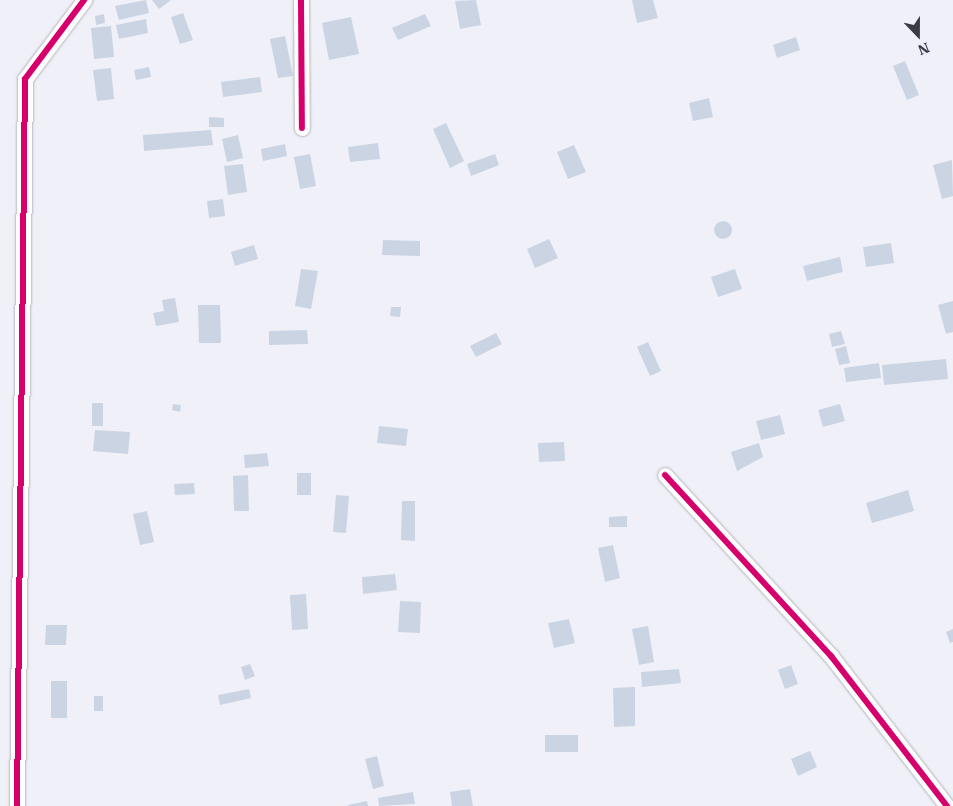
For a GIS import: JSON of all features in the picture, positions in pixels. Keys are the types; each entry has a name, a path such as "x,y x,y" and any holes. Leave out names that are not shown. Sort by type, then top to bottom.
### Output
{"street":[{"path":"17,806 25,79 84,0"},
{"path":"301,0 302,128"},
{"path":"665,475 831,656 947,806"}],"building":[{"path":"146,0 149,13 119,20 115,6"},
{"path":"152,0 171,0 159,9"},
{"path":"476,0 481,25 460,29 455,1"},
{"path":"632,0 653,0 658,18 637,23"},
{"path":"183,13 193,40 180,44 171,17"},
{"path":"104,14 105,23 96,25 95,16"},
{"path":"425,14 431,26 398,40 392,28"},
{"path":"351,17 359,54 329,60 322,23"},
{"path":"146,19 148,33 119,39 116,25"},
{"path":"111,26 114,57 94,59 91,28"},
{"path":"285,36 293,76 278,78 270,39"},
{"path":"796,37 800,50 777,58 773,45"},
{"path":"905,61 919,95 907,100 893,66"},
{"path":"149,67 151,77 136,80 134,70"},
{"path":"111,68 114,99 97,101 93,70"},
{"path":"260,77 262,92 223,97 221,82"},
{"path":"709,98 713,117 693,121 689,103"},
{"path":"209,117 224,118 224,127 209,127"},
{"path":"446,123 464,161 450,168 433,129"},
{"path":"211,130 213,145 144,151 143,135"},
{"path":"238,135 243,158 227,162 222,139"},
{"path":"378,143 380,159 350,162 348,147"},
{"path":"285,144 287,156 263,161 261,149"},
{"path":"574,145 586,172 568,179 557,152"},
{"path":"310,154 316,186 300,189 294,157"},
{"path":"495,154 499,165 471,176 467,164"},
{"path":"952,160 953,196 942,199 933,165"},
{"path":"243,164 247,192 228,195 224,166"},
{"path":"223,199 225,216 209,218 207,201"},
{"path":"723,221 729,224 732,230 729,236 723,239 717,236 714,230 717,224"},
{"path":"549,239 558,258 535,268 527,249"},
{"path":"383,240 420,241 420,256 382,255"},
{"path":"891,243 894,263 866,267 863,247"},
{"path":"254,245 258,259 235,266 231,252"},
{"path":"840,257 843,272 807,281 803,266"},
{"path":"301,269 318,271 311,309 295,306"},
{"path":"735,269 742,289 718,297 711,277"},
{"path":"175,298 179,322 156,326 153,313 164,311 162,300"},
{"path":"953,301 953,332 946,334 938,305"},
{"path":"198,305 220,305 221,343 199,343"},
{"path":"391,307 401,307 400,317 390,316"},
{"path":"307,330 308,344 269,345 269,331"},
{"path":"841,331 845,344 832,347 829,334"},
{"path":"496,333 502,344 476,357 470,346"},
{"path":"648,342 661,371 650,376 637,347"},
{"path":"846,346 850,363 839,365 835,349"},
{"path":"946,359 948,379 884,385 882,365"},
{"path":"879,363 881,378 846,382 844,368"},
{"path":"92,403 103,403 103,426 92,426"},
{"path":"173,404 181,405 180,412 172,410"},
{"path":"840,404 845,421 823,427 818,410"},
{"path":"780,415 785,434 761,440 756,421"},
{"path":"379,426 408,429 406,446 377,443"},
{"path":"95,430 130,432 128,454 93,451"},
{"path":"564,442 565,461 539,462 538,443"},
{"path":"759,443 763,457 737,471 731,452"},
{"path":"267,453 269,466 245,468 244,455"},
{"path":"297,473 311,473 311,495 297,495"},
{"path":"248,475 249,511 234,511 233,476"},
{"path":"194,483 195,494 175,495 174,484"},
{"path":"908,490 914,511 872,523 866,503"},
{"path":"336,495 349,496 346,533 333,532"},
{"path":"402,501 415,501 415,541 401,540"},
{"path":"147,511 154,542 140,545 133,514"},
{"path":"627,516 627,527 609,527 609,517"},
{"path":"613,545 620,578 605,582 598,548"},
{"path":"395,574 397,590 363,594 362,577"},
{"path":"306,594 308,629 292,630 290,595"},
{"path":"400,601 421,602 420,633 398,632"},
{"path":"569,619 575,643 554,648 548,623"},
{"path":"46,625 67,625 66,645 45,645"},
{"path":"648,626 654,662 639,665 632,629"},
{"path":"953,629 953,642 950,643 946,632"},
{"path":"250,664 255,676 245,680 241,667"},
{"path":"791,665 798,684 785,689 778,670"},
{"path":"679,669 681,683 642,687 641,672"},
{"path":"51,681 67,681 67,718 51,718"},
{"path":"635,687 635,726 614,727 613,688"},
{"path":"249,689 251,698 220,705 218,695"},
{"path":"94,696 103,696 103,711 94,711"},
{"path":"545,735 578,735 578,752 545,752"},
{"path":"810,751 817,767 798,776 791,759"},
{"path":"377,756 384,786 373,789 365,759"},
{"path":"470,789 473,806 452,806 450,792"},
{"path":"413,792 415,804 379,806 378,798"},
{"path":"367,801 368,806 348,806 348,805"}],"cycle path":[{"path":"17,806 25,79 84,0"},
{"path":"301,0 302,128"},
{"path":"665,475 831,656 947,806"}]}
